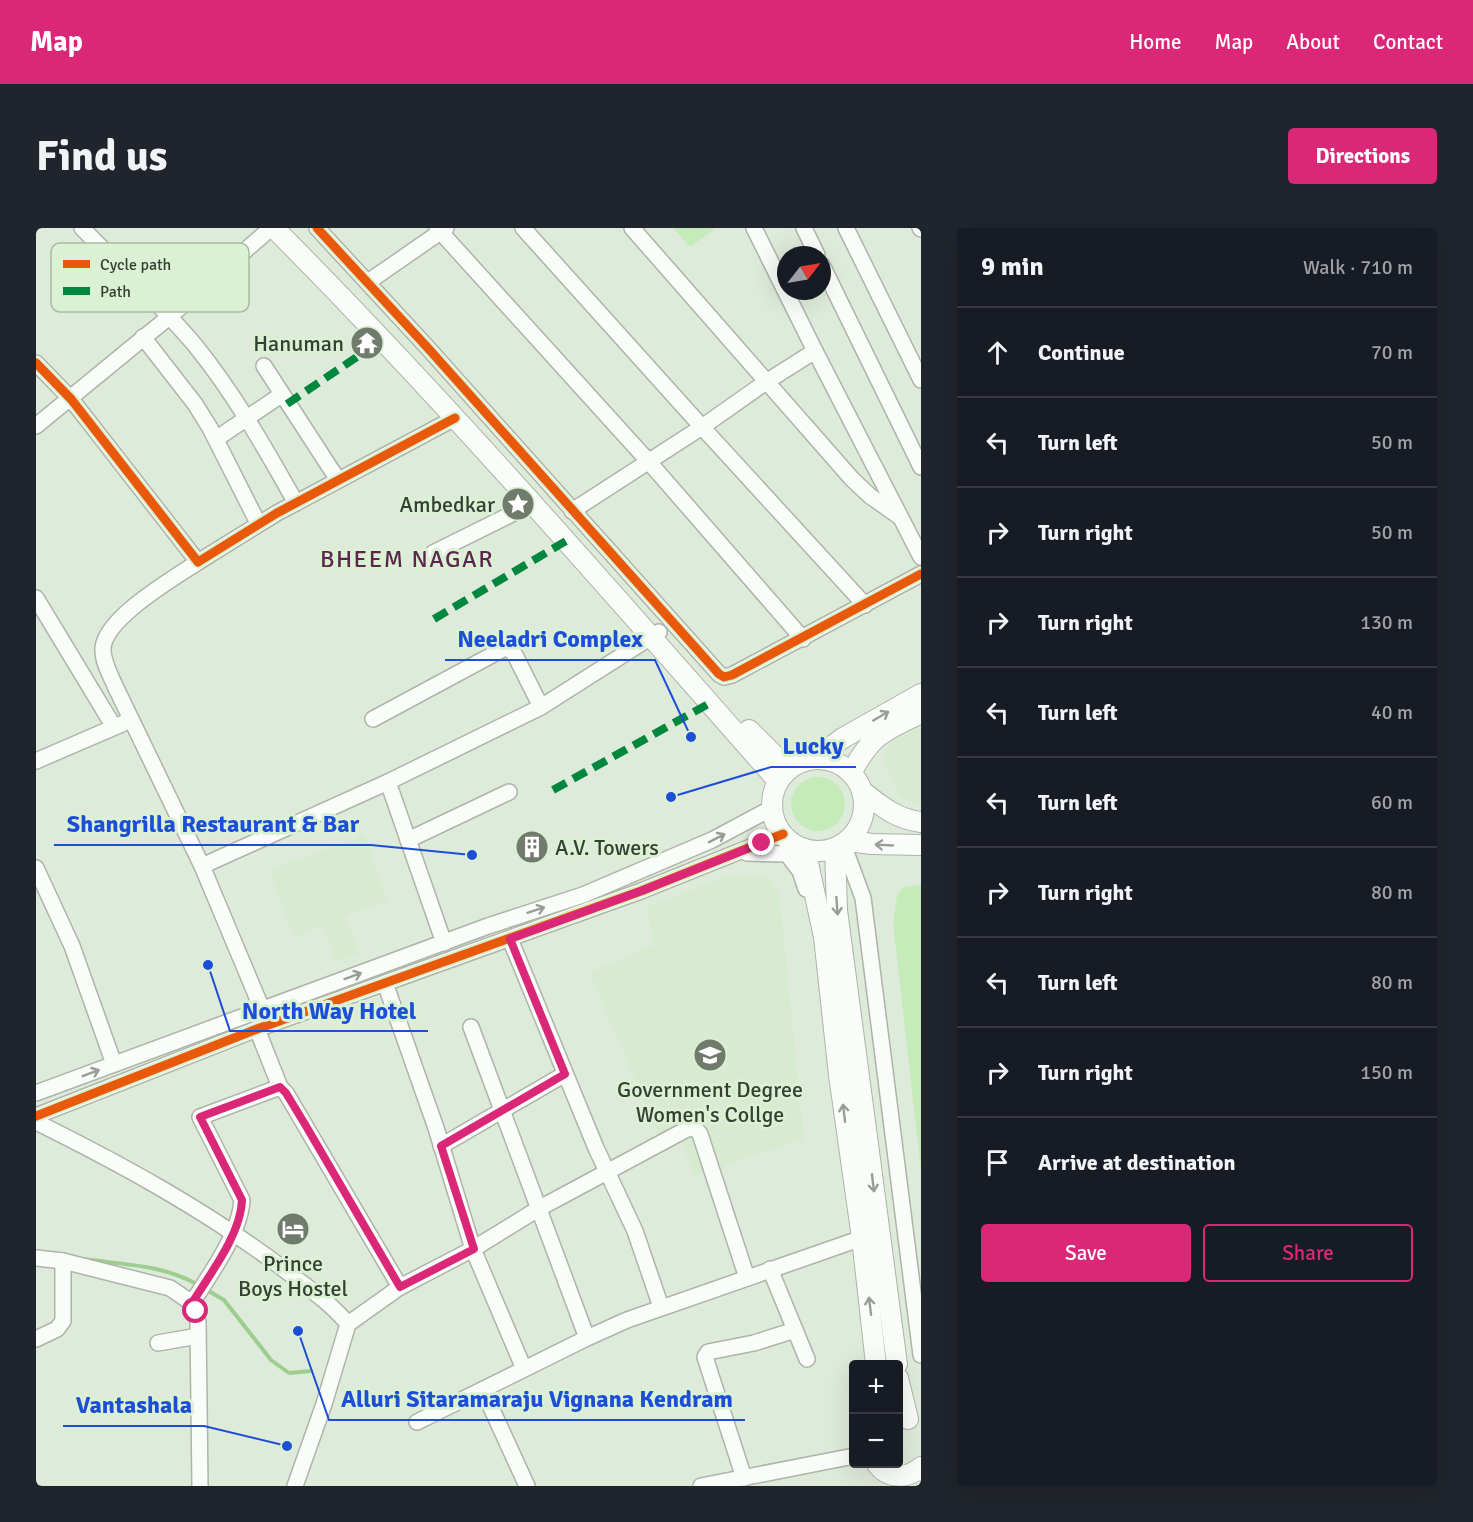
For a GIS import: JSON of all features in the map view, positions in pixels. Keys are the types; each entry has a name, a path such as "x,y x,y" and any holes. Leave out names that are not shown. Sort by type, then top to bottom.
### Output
{"main road":[{"path":"272,228 342,296 783,775"},
{"path":"290,228 392,335 655,635"},
{"path":"813,759 843,738 921,694"},
{"path":"851,773 870,742 880,734 921,713"},
{"path":"921,822 890,813 862,791 851,773 840,764 827,760 813,759 800,762 783,775 773,794 772,808 776,823 793,843 805,849 818,851 842,844 921,845"},
{"path":"862,791 864,805 862,818 842,844 837,910 896,1360"},
{"path":"805,849 824,937 875,1360"},
{"path":"903,1397 909,1422"},
{"path":"886,1476 912,1474 921,1467"}],"street":[{"path":"82,228 97,243"},
{"path":"249,248 272,228"},
{"path":"317,228 368,282 718,674 724,677 732,675 921,574"},
{"path":"523,228 865,605"},
{"path":"632,228 852,479 878,503 900,517"},
{"path":"754,228 921,557"},
{"path":"804,228 813,246"},
{"path":"846,228 921,380"},
{"path":"368,282 441,229 803,639"},
{"path":"831,283 921,467"},
{"path":"164,312 214,370 247,418 296,503"},
{"path":"36,426 175,312"},
{"path":"143,337 195,404 216,439 258,523"},
{"path":"572,511 815,351"},
{"path":"36,363 71,399 198,562"},
{"path":"264,366 338,480"},
{"path":"216,439 281,395"},
{"path":"262,1009 202,866 108,669 102,649 105,639 110,630 127,613 198,562 258,523 455,418"},
{"path":"433,553 532,504"},
{"path":"36,598 114,726"},
{"path":"202,866 388,782 541,707 655,635"},
{"path":"373,719 504,648 515,655 541,707"},
{"path":"36,761 131,720"},
{"path":"388,782 444,943"},
{"path":"408,840 509,792"},
{"path":"36,1093 444,943 583,895 712,840 772,808"},
{"path":"36,1116 257,1029 641,891 783,834"},
{"path":"842,844 863,898 921,1354"},
{"path":"738,853 787,854 800,871 824,937"},
{"path":"36,868 72,946 114,1064"},
{"path":"510,939 596,1148 635,1231 662,1306"},
{"path":"385,984 474,1249 524,1369"},
{"path":"471,1027 587,1338"},
{"path":"257,1029 280,1087 286,1093 400,1287"},
{"path":"441,1146 565,1074"},
{"path":"192,1303 233,1232 242,1205 241,1195 200,1117 280,1087"},
{"path":"36,1122 176,1196 233,1232 322,1298 348,1324"},
{"path":"295,1486 324,1404 348,1324 400,1287 474,1249 538,1209 687,1129 695,1128 700,1134 747,1278"},
{"path":"417,1422 587,1338 662,1306 862,1238"},
{"path":"36,1258 63,1261 170,1288 192,1303 196,1311 198,1336 200,1486"},
{"path":"36,1339 57,1329 63,1321 63,1261"},
{"path":"770,1269 807,1359"},
{"path":"744,1478 705,1357 713,1350 747,1344 795,1329"},
{"path":"158,1343 198,1336"},
{"path":"483,1390 526,1486"},
{"path":"709,1486 849,1457"}],"shaded area":[{"path":"921,728 921,804 916,804 899,794 882,760 891,743"},
{"path":"364,835 387,900 345,916 359,953 336,962 323,926 294,937 269,870"},
{"name":"Government Degree Women's Collge","path":"724,877 770,879 779,891 804,1139 694,1176 680,1137 663,1143 589,973 655,945 646,908"}],"green space":[{"path":"673,228 713,228 714,229 690,247"},
{"path":"813,777 823,777 833,781 841,789 845,804 841,819 833,827 823,831 813,831 803,827 795,819 791,809 791,799 795,789 803,781"},
{"path":"921,885 921,1171 893,923 897,896 903,887"}],"waterway":[{"path":"83,1259 157,1269 198,1285"},
{"path":"205,1289 224,1300 271,1360 289,1373 311,1371"}],"marked path":[{"path":"287,404 382,340"},
{"path":"434,619 566,541"},
{"path":"553,790 710,703"}],"cycle path":[{"path":"317,228 724,677 732,675 921,574"},
{"path":"36,363 71,399 198,562 277,513 455,418"},
{"path":"36,1116 257,1029 641,891 783,834"}],"place":[{"name":"Hanuman","path":"367,343"},
{"name":"Ambedkar","path":"518,504"},
{"name":"Neeladri Complex","path":"691,737"},
{"name":"Lucky","path":"671,797"},
{"name":"A.V. Towers","path":"532,847"},
{"name":"Shangrilla Restaurant & Bar","path":"472,855"},
{"name":"North Way Hotel","path":"208,965"},
{"name":"Government Degree Women's Collge","path":"710,1055"},
{"name":"Prince Boys Hostel","path":"293,1229"},
{"name":"Alluri Sitaramaraju Vignana Kendram","path":"298,1331"},
{"name":"Vantashala","path":"287,1446"}],"district":[{"name":"BHEEM NAGAR","path":"407,559"}],"route":[{"path":"196,1311 192,1303 225,1250 242,1205 241,1195 200,1117 280,1087 306,1126 400,1287 425,1272 474,1249 441,1146 565,1074 510,939 762,843"}]}
